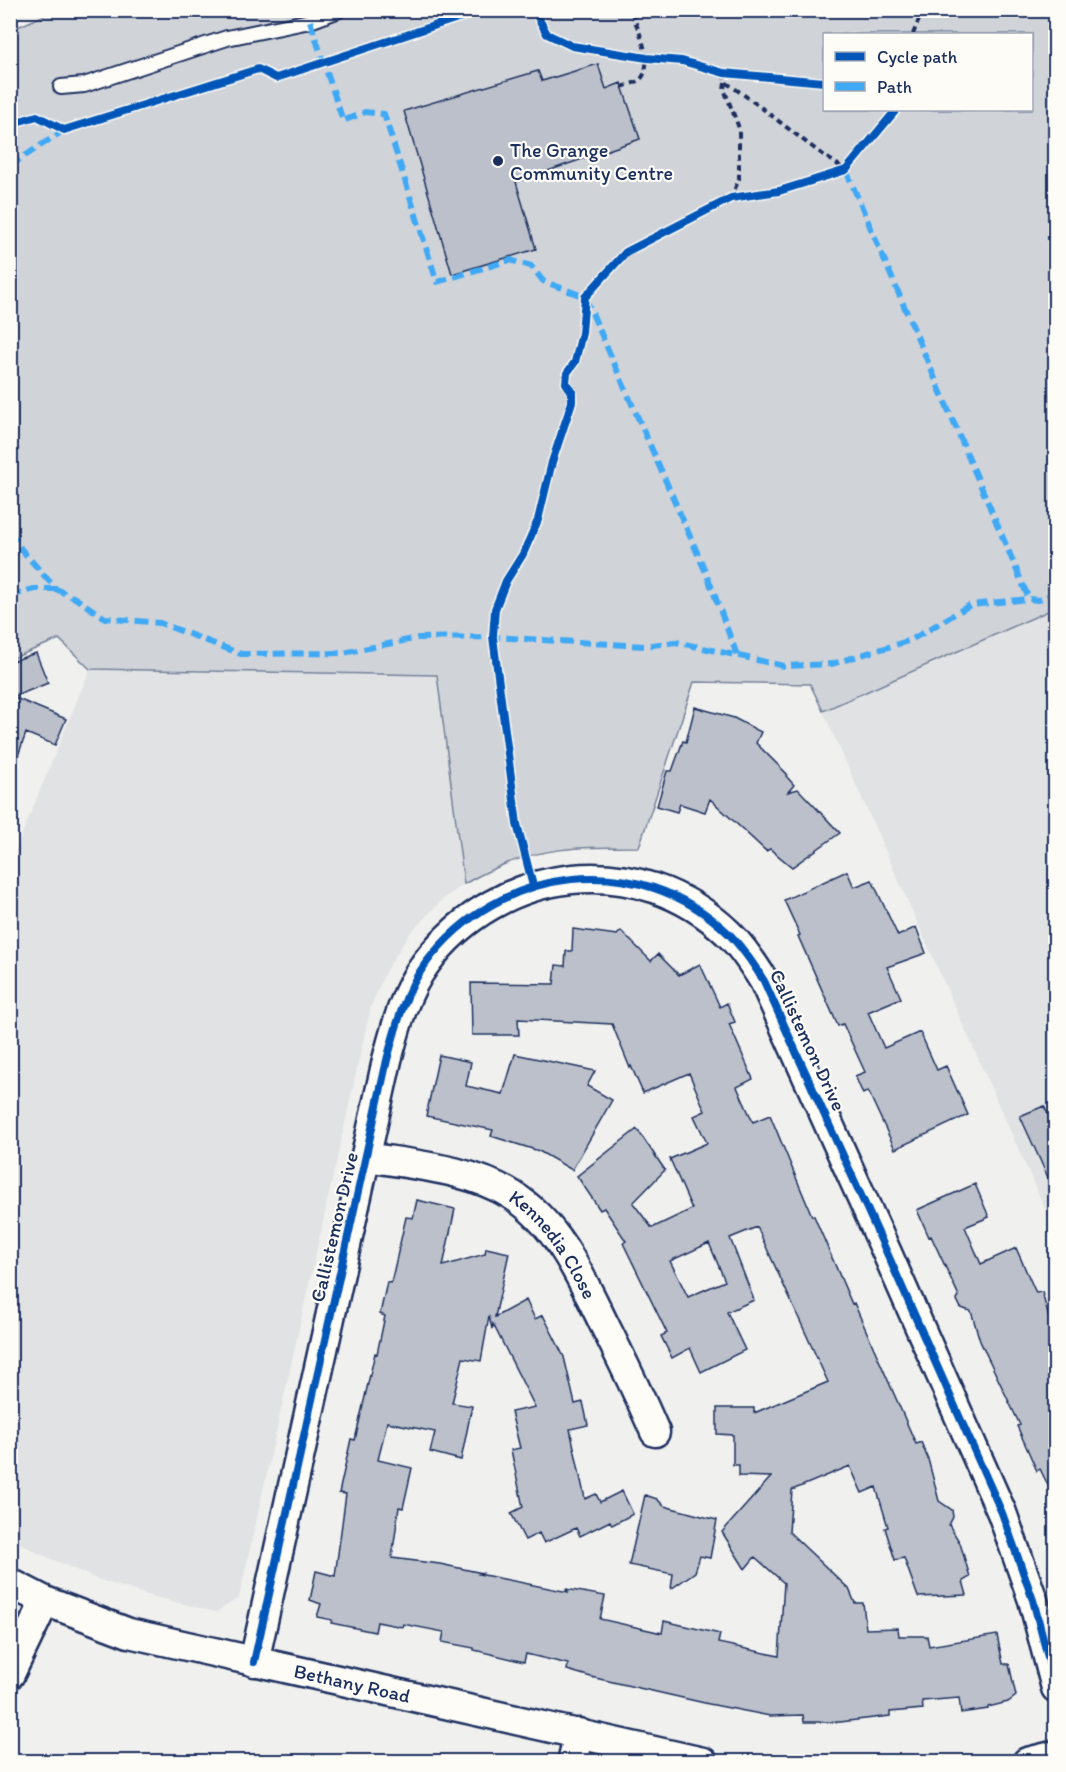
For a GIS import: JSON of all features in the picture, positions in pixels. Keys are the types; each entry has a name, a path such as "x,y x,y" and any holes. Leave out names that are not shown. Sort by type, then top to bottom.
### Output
{"street":[{"name":"Callistemon Drive","path":"254,1662 398,1017 425,964 465,921 507,895 549,882 575,878 612,879 646,886 677,898 703,913 729,934 749,957 764,981 888,1253 1002,1512 1033,1600 1056,1688"},
{"name":"Kennedia Close","path":"366,1157 454,1172 483,1181 511,1195 534,1211 553,1233 568,1256 635,1385 655,1432"},
{"name":"Bethany Road","path":"10,1583 45,1601 129,1633 703,1761"},
{"path":"10,1674 45,1601"},
{"path":"572,1761 579,1733"},
{"path":"1027,1761 1056,1755"}],"lane":[{"path":"61,87 84,85 227,38 310,21 339,10"}],"path":[{"path":"622,87 637,82 643,76 646,58 631,10"},
{"path":"913,33 923,10"},
{"path":"636,56 658,59"},
{"path":"713,70 735,75"},
{"path":"724,73 724,89 739,128 739,179 730,198"},
{"path":"725,82 745,95 818,153 846,170"},
{"path":"835,173 846,170 853,161"},
{"path":"721,203 740,196"}],"shaded area":[{"path":"56,10 1055,11 1055,608 823,711 810,684 694,682 639,847 569,849 529,856 487,872 464,884 437,675 90,669 59,639 11,659 11,30"},
{"path":"1055,608 1055,1231 823,711"},
{"path":"90,669 437,675 464,884 442,900 410,933 385,972 371,1006 239,1598 216,1612 151,1596 97,1579 36,1552 11,1538 11,861"}],"building":[{"name":"The Grange Community Centre","path":"598,64 606,89 621,83 640,139 516,182 536,249 452,274 404,111 538,71 542,81"},
{"path":"36,653 48,683 13,697 66,719 55,745 26,733 13,770 10,770 10,662"},
{"path":"695,707 734,718 761,732 756,743 787,774 786,776 794,785 788,792 798,789 840,833 792,867 770,849 766,851 710,799 705,812 680,804 677,812 657,806 667,771 672,771 683,741 686,742"},
{"path":"847,871 854,887 872,880 898,936 916,927 926,953 887,967 901,998 868,1012 884,1048 920,1032 937,1070 946,1066 968,1115 895,1149 868,1091 863,1094 855,1076 865,1072 843,1024 838,1026 784,900"},
{"path":"573,929 617,935 621,931 651,961 658,954 679,975 700,964 720,1007 727,1003 735,1022 729,1024 753,1079 737,1087 753,1122 770,1115 812,1216 814,1216 852,1304 854,1303 916,1444 921,1442 939,1501 952,1510 953,1517 949,1525 960,1543 970,1577 963,1581 967,1595 918,1597 904,1558 895,1560 876,1487 862,1493 850,1466 792,1490 789,1532 849,1589 855,1603 863,1603 866,1629 898,1628 899,1636 927,1636 929,1646 997,1635 1003,1664 1009,1664 1016,1696 1008,1702 988,1707 988,1709 961,1713 959,1698 922,1701 923,1709 890,1712 890,1716 840,1722 804,1722 803,1715 770,1716 709,1704 591,1677 567,1670 568,1664 526,1654 524,1662 442,1642 444,1632 403,1624 402,1627 377,1622 375,1632 331,1623 332,1620 317,1617 321,1604 310,1600 316,1571 335,1576 346,1494 339,1493 351,1439 355,1440 375,1353 377,1354 385,1316 380,1314 387,1282 391,1283 406,1217 413,1218 417,1200 455,1209 443,1266 485,1254 486,1248 509,1253 495,1317 526,1300 535,1319 543,1315 564,1357 575,1404 583,1402 588,1425 570,1429 585,1499 596,1494 600,1502 622,1491 633,1514 612,1525 610,1521 580,1536 576,1528 544,1543 539,1533 525,1540 511,1513 523,1507 511,1450 520,1448 511,1412 535,1407 493,1324 492,1329 489,1316 481,1361 463,1358 452,1403 472,1406 461,1460 430,1452 435,1432 387,1422 378,1460 412,1468 403,1508 399,1507 392,1558 440,1564 568,1592 566,1589 605,1596 600,1619 662,1633 664,1621 720,1634 718,1643 779,1656 784,1583 755,1557 745,1569 722,1532 771,1477 739,1476 739,1465 733,1465 733,1435 717,1434 717,1408 754,1408 754,1413 828,1382 757,1227 730,1238 754,1300 727,1312 745,1350 701,1372 690,1348 672,1358 661,1336 667,1333 623,1243 626,1241 604,1208 600,1210 577,1176 637,1129 665,1170 633,1203 652,1228 692,1209 670,1159 707,1143 694,1116 705,1111 689,1073 643,1093 612,1024 518,1019 519,1035 472,1035 471,983 554,984 556,965 565,966 566,951 572,951","holes":["709,1243 725,1281 688,1297 670,1261"]},
{"path":"515,1054 595,1071 587,1086 612,1100 572,1170 539,1151 491,1136 493,1130 426,1116 439,1055 471,1062 466,1086 503,1094"},
{"path":"1044,1106 1056,1131 1056,1195 1020,1116"},
{"path":"975,1184 989,1217 965,1227 981,1264 1016,1248 1036,1293 1042,1292 1050,1322 1056,1320 1056,1501 1040,1469 1037,1471 1017,1426 1020,1425 980,1341 971,1311 961,1308 957,1300 959,1296 917,1210"},
{"path":"645,1495 657,1499 664,1506 717,1520 710,1558 700,1556 695,1572 671,1589 673,1574 629,1565"}],"marked path":[{"path":"922,16 931,10"},
{"path":"965,10 979,10"},
{"path":"310,21 343,121 365,112 384,114 437,282 510,260 531,266 543,281 585,297 707,575 737,655"},
{"path":"10,166 64,130"},
{"path":"846,170 1029,599"},
{"path":"10,531 21,549 56,589 75,598 105,618 160,623 241,654 343,653 418,638 493,637 644,646 676,642 784,666 832,664 911,640 970,605 1038,600 1056,593"},
{"path":"10,596 34,589 56,589"}],"cycle path":[{"path":"10,124 37,116 64,130 258,69 276,78 482,10"},
{"path":"534,10 547,34 572,46 682,61 724,73 823,82"},
{"path":"533,886 517,824 493,637 495,609 506,581 523,554 538,520 552,462 572,402 572,392 566,383 567,373 575,362 582,333 585,297 626,252 731,198 779,191 846,170 895,111"},
{"path":"254,1662 387,1060 412,985 426,963 456,930 491,905 530,888 571,879 613,879 654,888 693,906 734,939 764,981 1002,1513 1033,1600 1056,1688"}],"place":[{"name":"The Grange Community Centre","path":"498,161"}]}
